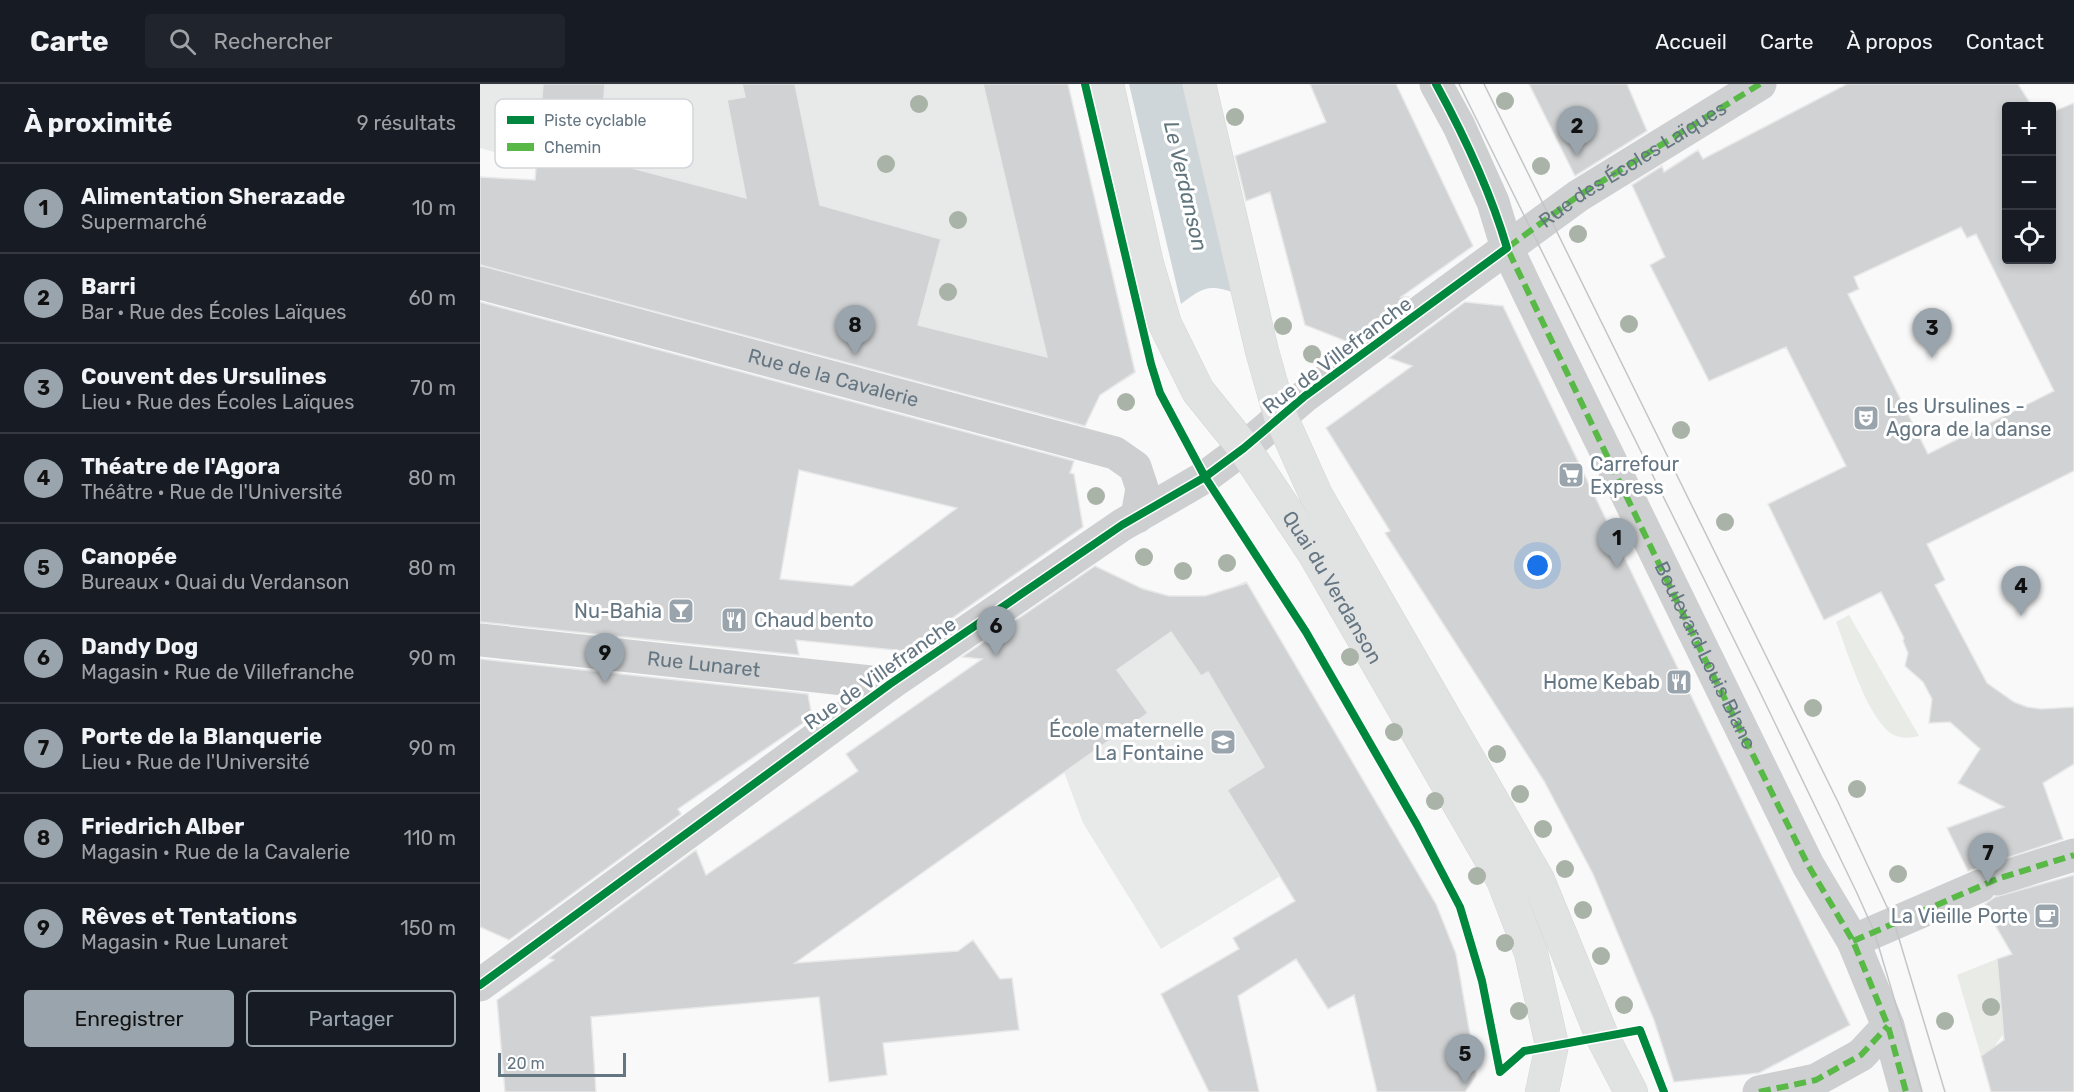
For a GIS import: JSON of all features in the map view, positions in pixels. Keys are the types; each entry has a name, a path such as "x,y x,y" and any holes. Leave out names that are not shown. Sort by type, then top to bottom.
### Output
{"main road":[{"name":"Quai du Verdanson","path":"1107,84 1147,264 1165,324 1198,391 1244,448 1319,562 1503,880 1531,953 1551,1045 1542,1092"},
{"name":"Quai du Verdanson","path":"1199,84 1262,351 1280,415 1316,495 1538,880 1602,1036 1631,1092"}],"street":[{"name":"Boulevard Louis Blanc","path":"1436,84 1459,126 1493,202 1508,248 1698,645 1808,865 1852,940 1888,1026 1906,1092"},
{"name":"Rue des Écoles Laïques","path":"1508,248 1578,195 1760,84"},
{"name":"Rue de Villefranche","path":"480,985 890,684 1137,517 1205,477 1244,448 1280,415 1508,248"},
{"name":"Rue de la Cavalerie","path":"480,283 1115,453 1135,467 1142,488 1137,517"},
{"name":"Rue Lunaret","path":"480,640 890,684"},
{"path":"1852,940 1988,883 2074,855"},
{"path":"1759,1092 1816,1080 1861,1056 1888,1026"}],"shaded area":[{"path":"480,84 1068,84 1136,373 1100,395 1093,405 547,168 693,168 693,99 495,99 495,152 480,148"},
{"name":"École maternelle La Fontaine","path":"1246,581 1368,789 1264,850 1279,877 1161,949 1083,823 1064,772 1148,713 1117,670 1171,632 1141,587 1169,596 1191,597 1219,593"},
{"path":"1849,615 1919,736 1905,738 1895,736 1874,714 1836,622"},
{"path":"1997,959 2002,1019 2009,1027 1992,1049 1981,1056 1957,975"}],"water":[{"name":"Le Verdanson","path":"1129,84 1186,84 1235,293 1212,288 1206,289 1181,304"}],"building":[{"path":"543,84 605,84 604,99 542,99"},
{"path":"742,84 795,84 820,205 941,239 918,325 1047,357 983,84 1068,84 1135,372 1100,395 1085,426 480,265 480,177 535,180 536,168 632,168 746,198 727,100 745,97"},
{"path":"1310,84 1396,84 1473,246 1401,297 1408,297 1348,342 1305,325 1270,192 1246,201 1235,156 1326,122"},
{"path":"1529,84 1627,84 1647,131 1575,176"},
{"name":"Les Ursulines - Agora de la danse","path":"1847,84 2018,84 2029,102 2002,102 2002,264 2056,264 2056,110 2074,103 2074,471 1927,544 1945,580 1935,585 1987,683 2014,702 2027,707 2041,709 2074,707 2074,764 2043,783 2063,839 1968,871 1947,828 2004,807 1958,783 1980,749 1950,722 1929,723 1932,699 1923,682 1905,666 1908,653 1904,638 1881,592 1824,620 1768,504 1846,466 1786,347 1709,381 1650,265 1665,257 1632,185 1662,166 1664,172 1698,150 1703,159","holes":["1961,227 1967,238 1976,234 2054,391 1928,454 1848,294 1859,289 1854,277"]},
{"path":"480,302 1074,461 1070,473 1074,474 1083,527 905,651 796,640 799,655 480,622","holes":["799,470 957,508 852,586 780,579"]},
{"path":"1465,302 1503,306 1850,1025 1759,1073 1674,1082 1654,1020 1593,874 1544,781 1385,533 1390,531 1326,428 1412,366 1389,358"},
{"path":"1095,566 1143,589 1169,596 1205,596 1247,583 1436,904 1456,954 1476,1069 1476,1076 1465,1092 1377,1092 1354,995 1328,1009 1296,959 1238,996 1259,1092 1209,1092 1161,994 1239,949 1233,938 1295,901 1227,790 1264,767 1208,672 1201,676 1171,632 1117,670 1148,713 795,963 958,951 973,940 1000,979 1012,978 1019,1030 883,1043 887,1075 829,1082 819,997 591,1017 596,1092 505,1092 497,1000 554,960 549,958 696,850 706,875 858,771 846,754 982,659 962,657"},
{"path":"480,659 808,694 812,717 678,809 681,814 509,940 480,927"},
{"path":"2074,875 2074,1092 1991,1092 1981,1056 2004,1040 1997,959 2012,954 1985,904 1995,897"}],"tram line":[{"path":"1459,84 1856,891 1874,931 1922,1092"},
{"path":"1484,84 1838,802 1894,922 1945,1092"}],"marked path":[{"path":"1760,84 1578,196 1507,248 1698,645 1808,865 1853,941 1888,1026 1906,1092"},
{"path":"1853,941 1997,879 2074,855"},
{"path":"1759,1092 1816,1080 1861,1055 1888,1026"}],"cycle path":[{"path":"1085,84 1151,364 1160,393 1205,477 1306,632 1417,825 1460,907 1482,981 1500,1072 1524,1051 1640,1030 1664,1092"},
{"path":"480,985 890,684 1122,525 1205,477 1244,448 1305,396 1507,248 1476,164 1436,84"}],"place":[{"name":"Barri","path":"1577,156"},
{"name":"Friedrich Alber","path":"855,355"},
{"name":"Couvent des Ursulines","path":"1932,358"},
{"name":"Les Ursulines - Agora de la danse","path":"1866,418"},
{"name":"Carrefour Express","path":"1571,475"},
{"name":"Alimentation Sherazade","path":"1617,568"},
{"name":"Nu-Bahia","path":"681,611"},
{"name":"Théatre de l'Agora","path":"2021,616"},
{"name":"Chaud bento","path":"734,620"},
{"name":"Dandy Dog","path":"996,656"},
{"name":"Home Kebab","path":"1679,682"},
{"name":"Rêves et Tentations","path":"605,683"},
{"name":"École maternelle La Fontaine","path":"1223,742"},
{"name":"Porte de la Blanquerie","path":"1988,883"},
{"name":"La Vieille Porte","path":"2047,916"},
{"name":"Canopée","path":"1465,1084"}]}
